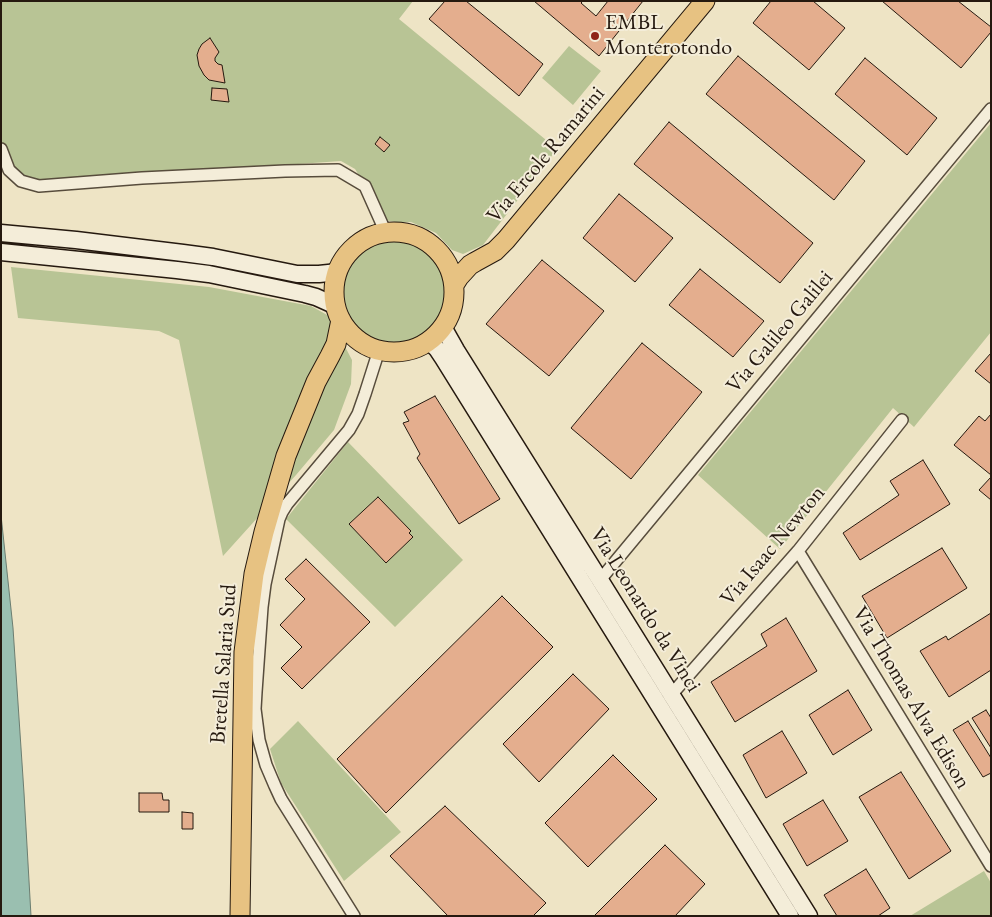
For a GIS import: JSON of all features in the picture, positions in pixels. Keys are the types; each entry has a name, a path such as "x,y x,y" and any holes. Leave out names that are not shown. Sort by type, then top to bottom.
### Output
{"main road":[{"name":"Via Ercole Ramarini","path":"454,285 466,269 495,251 506,240 705,1"},
{"path":"1,233 213,257 297,274 338,272"},
{"path":"1,252 177,270 226,277 316,297 338,313 350,332 370,346 394,352 413,349 430,341 443,327 450,314 454,300 454,285 450,271 443,257 432,245 418,237 402,233 386,233 370,237 346,257 338,272 334,288 338,313"},
{"path":"443,257 453,261 475,262"},
{"name":"Bretella Salaria Sud","path":"240,916 244,652 254,574 286,456 309,399 336,344 338,313"},
{"name":"Via Leonardo da Vinci","path":"443,327 808,916"},
{"name":"Via Leonardo da Vinci","path":"430,341 443,358 790,916"},
{"name":"Bretella Salaria Sud","path":"324,368 332,358 352,345 370,346"}],"street":[{"name":"Via Galileo Galilei","path":"600,580 991,109"},
{"path":"1,149 9,170 21,181 39,186 142,178 338,170 365,186 386,233"},
{"path":"354,916 274,786 259,740 255,709 262,607 279,519 287,504 349,430 358,414 365,394 370,346"},
{"name":"Via Isaac Newton","path":"671,695 798,551 902,420"},
{"name":"Via Thomas Alva Edison","path":"798,551 991,866"}],"shaded area":[{"path":"1,1 413,1 399,19 557,149 483,245 463,254 452,250 436,233 411,222 384,220 355,169 341,161 41,182 9,173 1,154"},
{"path":"569,46 601,71 573,105 542,78"},
{"path":"991,123 991,332 914,427 893,408 780,549 698,475"},
{"path":"396,240 416,244 425,248 433,255 440,263 444,272 448,292 444,312 440,321 433,329 425,336 416,340 396,344 376,340 367,336 359,329 352,321 348,312 344,292 348,272 352,263 359,255 367,248 376,244"},
{"path":"11,267 209,287 311,306 329,316 352,360 351,384 334,430 223,556 179,340 159,331 18,318"},
{"path":"348,442 463,560 395,627 286,519"},
{"path":"1,515 13,628 31,916 1,916"},
{"path":"298,721 401,832 344,881 281,783 270,749"},
{"path":"984,871 991,883 991,916 910,916"}],"building":[{"path":"445,1 466,1 543,64 519,96 429,19"},
{"name":"EMBL Monterotondo","path":"534,1 583,1 581,3 596,16 608,1 643,1 599,56"},
{"path":"771,1 813,1 845,28 809,70 753,23"},
{"path":"882,1 958,1 991,27 991,32 961,68"},
{"path":"210,38 219,52 215,61 222,65 225,83 209,80 199,66 197,55 199,49"},
{"path":"738,56 865,161 834,200 706,94"},
{"path":"865,58 937,118 907,155 835,94"},
{"path":"212,88 227,89 229,102 211,100"},
{"path":"669,122 813,243 780,283 634,164"},
{"path":"380,137 390,145 384,152 375,144"},
{"path":"619,194 673,238 635,282 583,238"},
{"path":"542,260 604,311 549,376 486,324"},
{"path":"700,269 764,321 733,357 669,305"},
{"path":"642,343 702,392 631,479 571,428"},
{"path":"991,353 991,384 975,371"},
{"path":"435,396 500,499 459,524 417,458 420,454 403,423 409,421 404,412"},
{"path":"991,414 991,475 954,445 979,416 985,421"},
{"path":"923,460 950,504 860,560 843,533 899,495 890,481"},
{"path":"991,477 991,500 979,490"},
{"path":"378,497 411,531 409,533 413,537 386,563 349,524"},
{"path":"942,548 967,588 887,638 862,596"},
{"path":"306,559 370,622 302,689 281,668 302,647 280,625 305,599 285,579"},
{"path":"502,596 553,647 386,813 337,759"},
{"path":"991,613 991,670 949,697 920,651 946,636 948,640"},
{"path":"786,618 817,671 735,722 711,682 767,646 761,634"},
{"path":"573,674 609,709 539,782 503,744"},
{"path":"848,690 872,730 833,755 809,715"},
{"path":"986,710 991,718 991,748 972,718"},
{"path":"968,721 991,758 991,773 983,777 953,730"},
{"path":"782,731 807,773 766,798 743,755"},
{"path":"613,755 657,799 588,867 545,823"},
{"path":"901,772 951,851 909,879 859,797"},
{"path":"139,793 162,793 163,800 169,800 169,812 139,812"},
{"path":"823,800 848,841 807,866 783,824"},
{"path":"445,806 546,903 533,916 448,916 390,856"},
{"path":"182,812 193,813 193,829 182,829"},
{"path":"665,845 705,884 675,916 594,916"},
{"path":"866,869 890,908 878,916 837,916 824,895"}],"place":[{"name":"EMBL Monterotondo","path":"595,36"}]}
